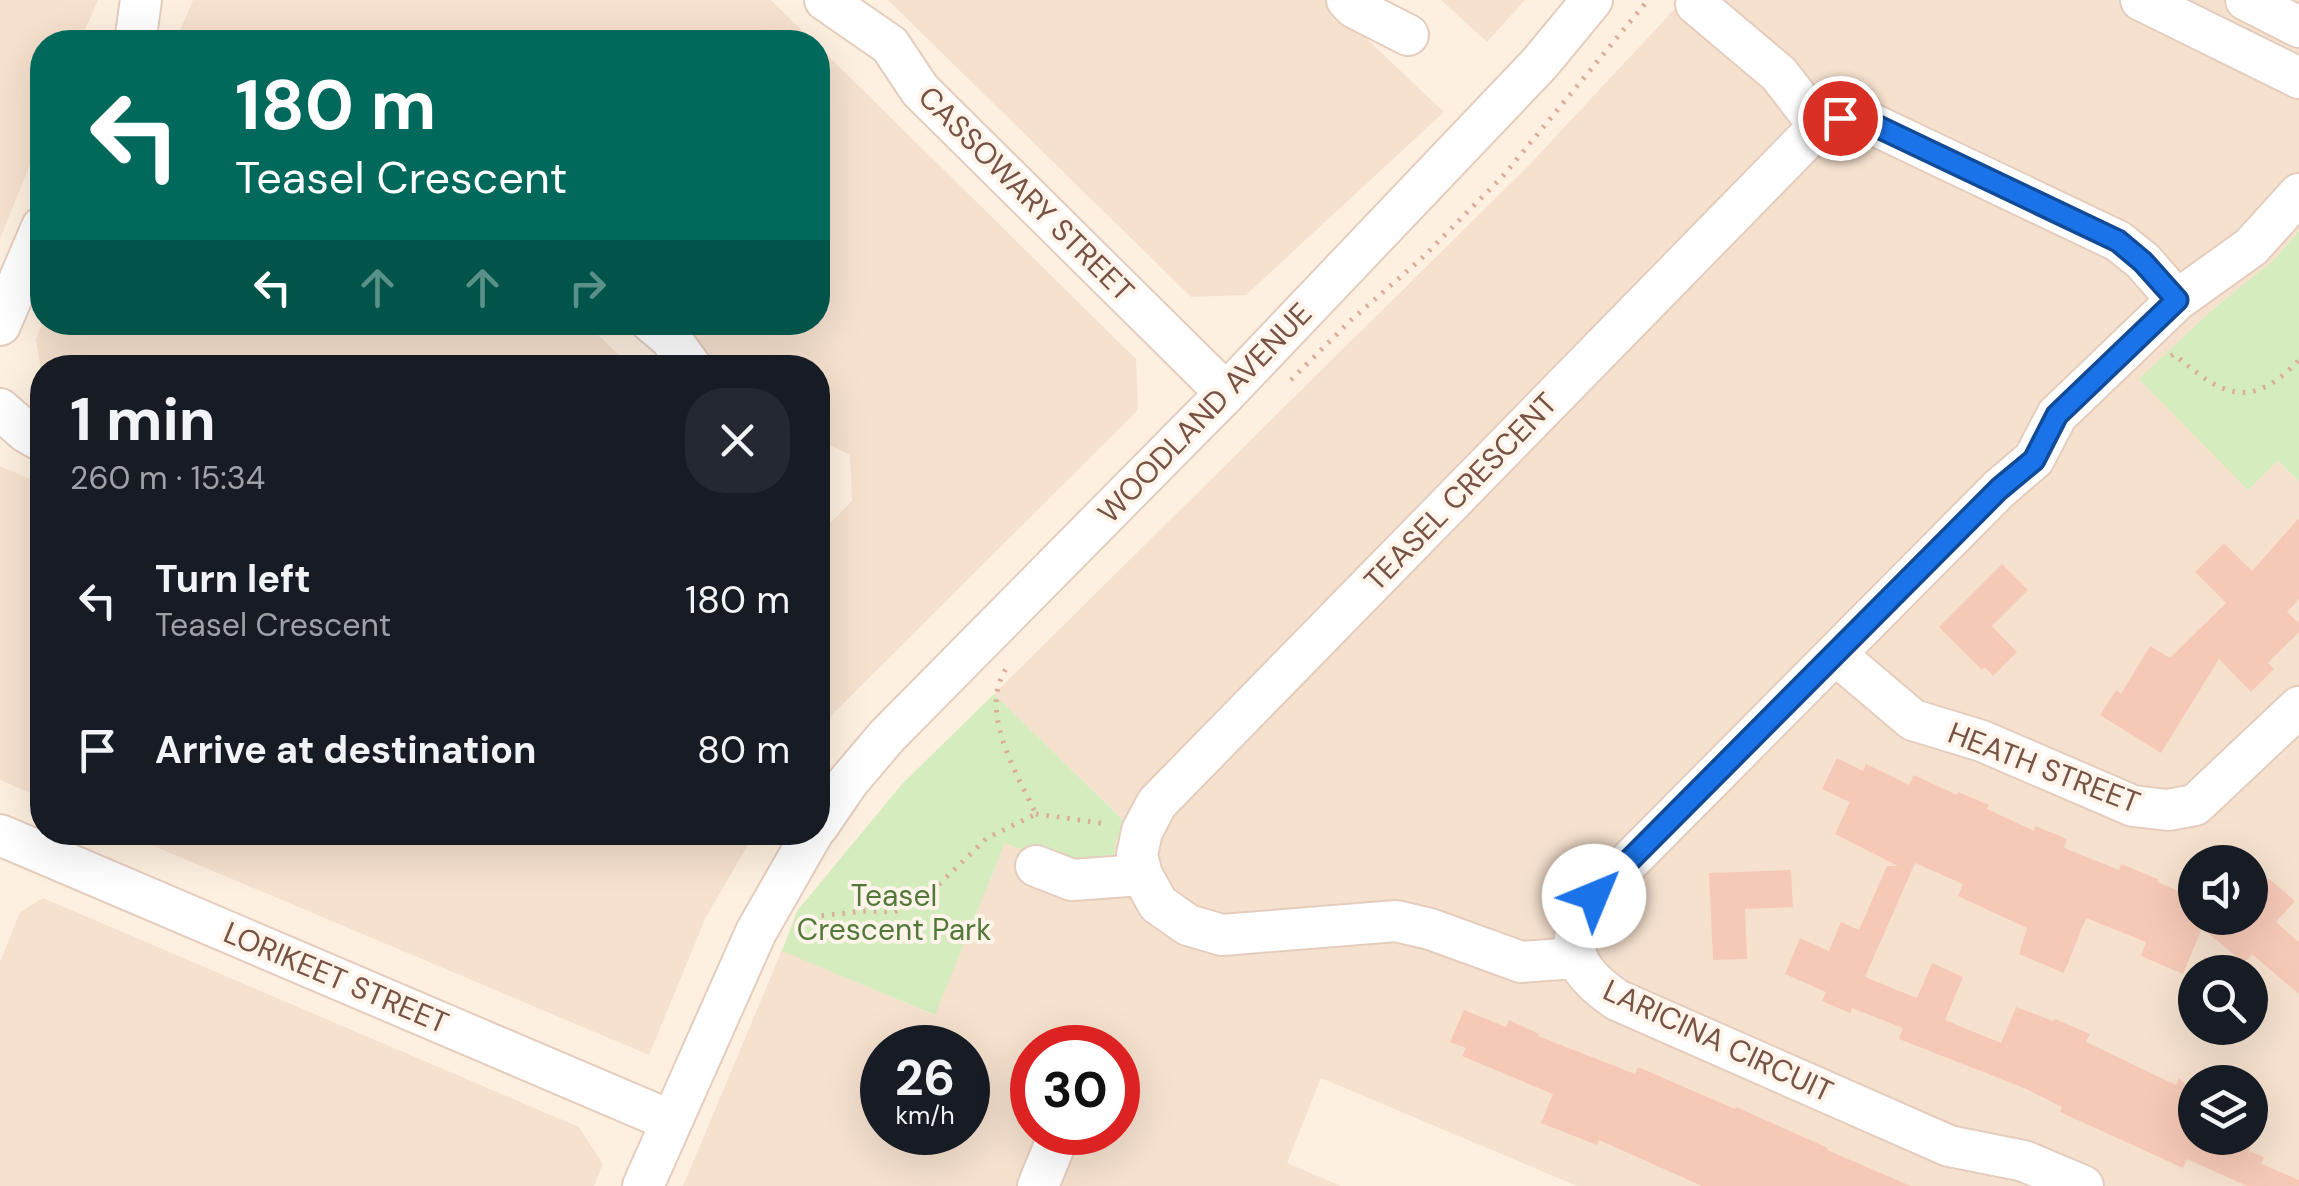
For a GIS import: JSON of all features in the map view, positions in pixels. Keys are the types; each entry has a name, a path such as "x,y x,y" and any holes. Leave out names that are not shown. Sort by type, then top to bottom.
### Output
{"street":[{"path":"137,30 141,0"},
{"name":"CASSOWARY STREET","path":"825,0 890,45 920,90 1226,393"},
{"path":"1348,0 1356,8 1408,34"},
{"name":"WOODLAND AVENUE","path":"830,808 887,736 1226,393 1540,63 1592,0"},
{"path":"2141,0 2299,78"},
{"path":"2246,0 2299,26"},
{"path":"1696,4 1779,74 1819,126 1840,118 1868,122 2118,241 2177,300"},
{"name":"TEASEL CRESCENT","path":"1142,831 1158,802 1819,126"},
{"name":"LARICINA CIRCUIT","path":"2083,1186 2024,1160 1950,1146 1617,1000 1593,984 1575,958 1576,930 1594,896 1999,489 2034,460 2057,415 2177,300 2251,248 2299,194"},
{"path":"0,324 30,255"},
{"path":"666,335 682,355"},
{"path":"0,409 30,434"},
{"name":"HEATH STREET","path":"1836,654 1913,720 1982,741 2132,806 2168,810 2195,806 2299,707"},
{"path":"1142,831 1137,855 1142,875 1158,904 1188,926 1222,935 1396,920 1521,962 1575,958"},
{"path":"643,1186 756,932 806,845"},
{"name":"LORIKEET STREET","path":"3,846 671,1121"},
{"path":"1036,866 1072,880 1142,875"},
{"path":"1038,1186 1051,1155"}],"path":[{"path":"1279,393 1503,176 1648,0"},
{"path":"2160,365 2174,354 2204,380 2231,392 2260,390 2285,375 2299,360"},
{"path":"1012,661 999,680 997,721 1036,814"},
{"path":"802,923 819,916 865,910 894,912 926,898 987,838 1036,814 1142,831"}],"shaded area":[{"path":"0,0 98,0 85,30 30,30 30,165 0,239"},
{"path":"193,0 771,0 802,30 180,30"},
{"path":"888,0 1326,0 1444,112 1246,295 1191,297"},
{"path":"1441,0 1525,0 1487,42"},
{"path":"1683,0 2299,0 2299,230 2277,257 2211,311 2249,489 2278,461 2299,481 2299,1186 1577,1186 1321,1078 1287,1163 1341,1186 683,1186 782,950 934,1015 1005,843 1073,870 1113,874 1115,844 1124,821 994,694 1530,164"},
{"path":"830,58 1136,359 1138,410 830,717 830,523 852,501 850,455 830,445 830,355 711,355 691,335 830,335"},
{"path":"38,335 598,335 619,355 39,355"},
{"path":"0,466 30,479 30,793 0,780"},
{"path":"151,845 748,845 706,917 649,1055"},
{"path":"43,898 579,1127 603,1164 594,1186 0,1186 0,962 20,912"}],"green space":[{"path":"2299,230 2299,481 2278,461 2248,490 2139,379 2211,311 2277,257"},
{"name":"Teasel Crescent Park","path":"994,694 1124,821 1115,844 1113,874 1073,870 1005,843 935,1015 782,951 797,911 903,783"}],"building":[{"path":"2299,518 2299,599 2287,612 2299,623 2299,632 2268,663 2274,669 2251,692 2219,659 2161,753 2100,715 2116,690 2121,694 2150,646 2170,658 2226,603 2195,572 2224,543 2252,571"},
{"path":"2002,564 2028,590 1992,626 2017,652 1993,676 1939,627"},
{"path":"1837,758 1863,771 1866,764 1909,785 1914,775 1989,805 1987,809 2034,831 2035,826 2067,839 2064,848 2119,870 2121,864 2178,891 2178,935 2199,935 2191,955 2178,955 2178,972 2141,956 2146,942 2086,918 2064,973 2019,954 2027,928 1958,896 1963,884 1915,863 1865,977 1917,998 1932,963 1963,977 1945,1020 2001,1043 2016,1007 2090,1034 2086,1042 2176,1085 2178,1080 2178,1155 2259,1155 2264,1157 2261,1164 2299,1180 2299,1186 2247,1186 2187,1159 2183,1168 2060,1112 2062,1107 2024,1088 1899,1039 1903,1028 1822,1001 1826,992 1785,974 1800,938 1829,951 1841,922 1859,930 1887,866 1898,866 1835,834 1850,802 1822,789"},
{"path":"1791,870 1793,907 1745,909 1747,959 1713,960 1709,873"},
{"path":"2268,878 2295,901 2276,922 2299,942 2299,994 2268,968 2268,955 2234,955 2210,935 2268,935"},
{"path":"1464,1010 1506,1027 1509,1020 1538,1036 1635,1074 1638,1067 1911,1186 1702,1186 1599,1140 1597,1145 1541,1123 1553,1094 1462,1056 1466,1048 1450,1042"}],"route":[{"path":"1594,896 1999,489 2034,460 2057,415 2177,300 2118,241 1868,122 1840,118"}]}
